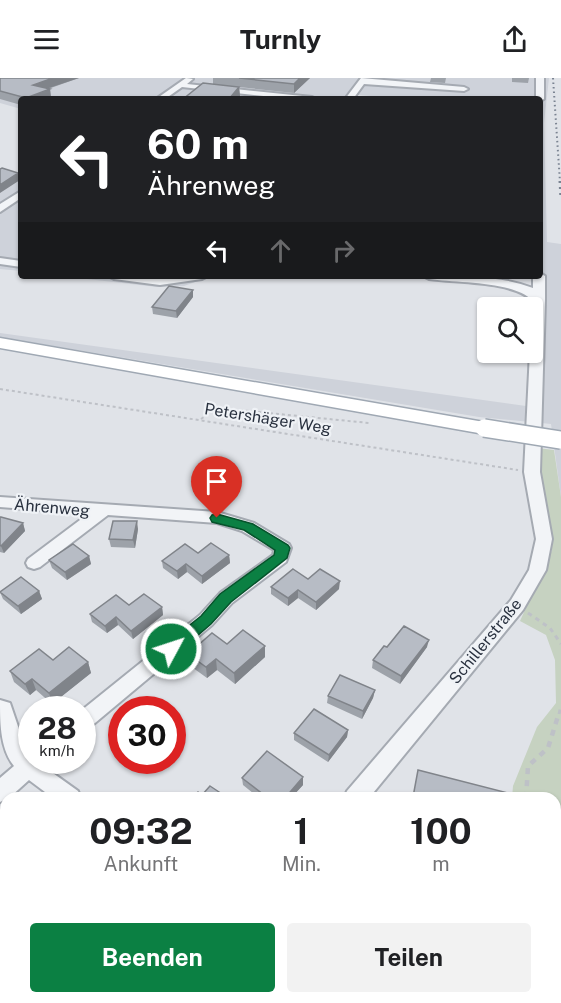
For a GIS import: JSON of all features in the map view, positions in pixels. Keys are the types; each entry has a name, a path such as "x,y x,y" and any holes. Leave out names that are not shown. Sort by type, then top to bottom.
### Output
{"main road":[{"path":"0,343 561,440"}],"street":[{"path":"164,96 191,78"},
{"path":"540,78 540,96"},
{"path":"351,96 364,80 464,89"},
{"path":"180,85 284,96"},
{"path":"1,207 18,196"},
{"path":"0,261 18,264"},
{"path":"137,279 160,282 181,279"},
{"path":"456,279 510,285 528,290 536,297"},
{"name":"Schillerstraße","path":"539,279 539,297"},
{"name":"Schillerstraße","path":"360,792 517,605 537,570 544,539 531,472 535,363"},
{"name":"Ährenweg","path":"0,502 217,518 249,527 283,548 280,558 226,598 206,620 96,710"},
{"name":"Ährenweg","path":"34,563 104,511"},
{"path":"0,708 3,709 18,753"},
{"path":"0,792 18,762"},
{"path":"39,774 62,792"}],"path":[{"name":"Petershäger Weg","path":"0,389 531,472"},
{"path":"201,419 214,410 228,409 378,424"},
{"path":"517,605 549,628 561,644"},
{"path":"526,792 528,766 548,748 561,706"}],"shaded area":[{"path":"0,78 549,78 544,123 547,242 561,244 561,497 551,424 479,417 0,337 0,333 526,406 528,363 543,363 543,297 531,297 531,279 543,279 543,96 18,96 18,108 0,103"},
{"path":"0,169 18,175 18,271 0,269"},
{"path":"87,279 204,279 184,286 157,287"}],"green space":[{"path":"537,448 554,450 561,497 561,792 512,792 537,727 556,703 555,660 546,635 520,621 552,550 548,514 538,473"}],"building":[{"path":"0,78 53,78 33,85 50,89 31,96 19,96 0,91"},
{"path":"239,78 300,78 294,84"},
{"path":"203,83 239,87 232,96 187,96"},
{"path":"0,169 18,173 0,185"},
{"path":"169,286 193,290 176,311 152,307"},
{"path":"0,517 23,523 1,546 0,545"},
{"path":"113,521 137,521 133,540 109,539"},
{"path":"211,543 229,555 202,576 186,564 177,571 162,561 185,544 198,553"},
{"path":"73,544 89,556 65,572 49,560"},
{"path":"293,569 308,579 320,569 340,581 316,602 298,590 288,598 271,587"},
{"path":"21,577 39,591 18,606 0,592"},
{"path":"144,594 162,607 131,631 116,617 105,626 90,614 116,595 129,605"},
{"path":"404,626 429,640 401,676 373,660"},
{"path":"243,630 265,646 234,673 216,659 206,667 188,654 212,633 227,644"},
{"path":"69,647 88,662 49,693 32,679 25,684 10,671 39,649 53,660"},
{"path":"340,675 375,690 363,711 328,696"},
{"path":"314,709 348,730 329,755 294,733"},
{"path":"267,751 303,777 290,792 260,792 242,778"},
{"path":"418,770 504,792 414,792"},
{"path":"210,786 219,792 205,792"}],"railway":[{"path":"553,78 560,182"},
{"path":"560,181 561,199"}],"route":[{"path":"171,649 206,620 226,598 280,558 283,548 249,527 217,518"}]}
